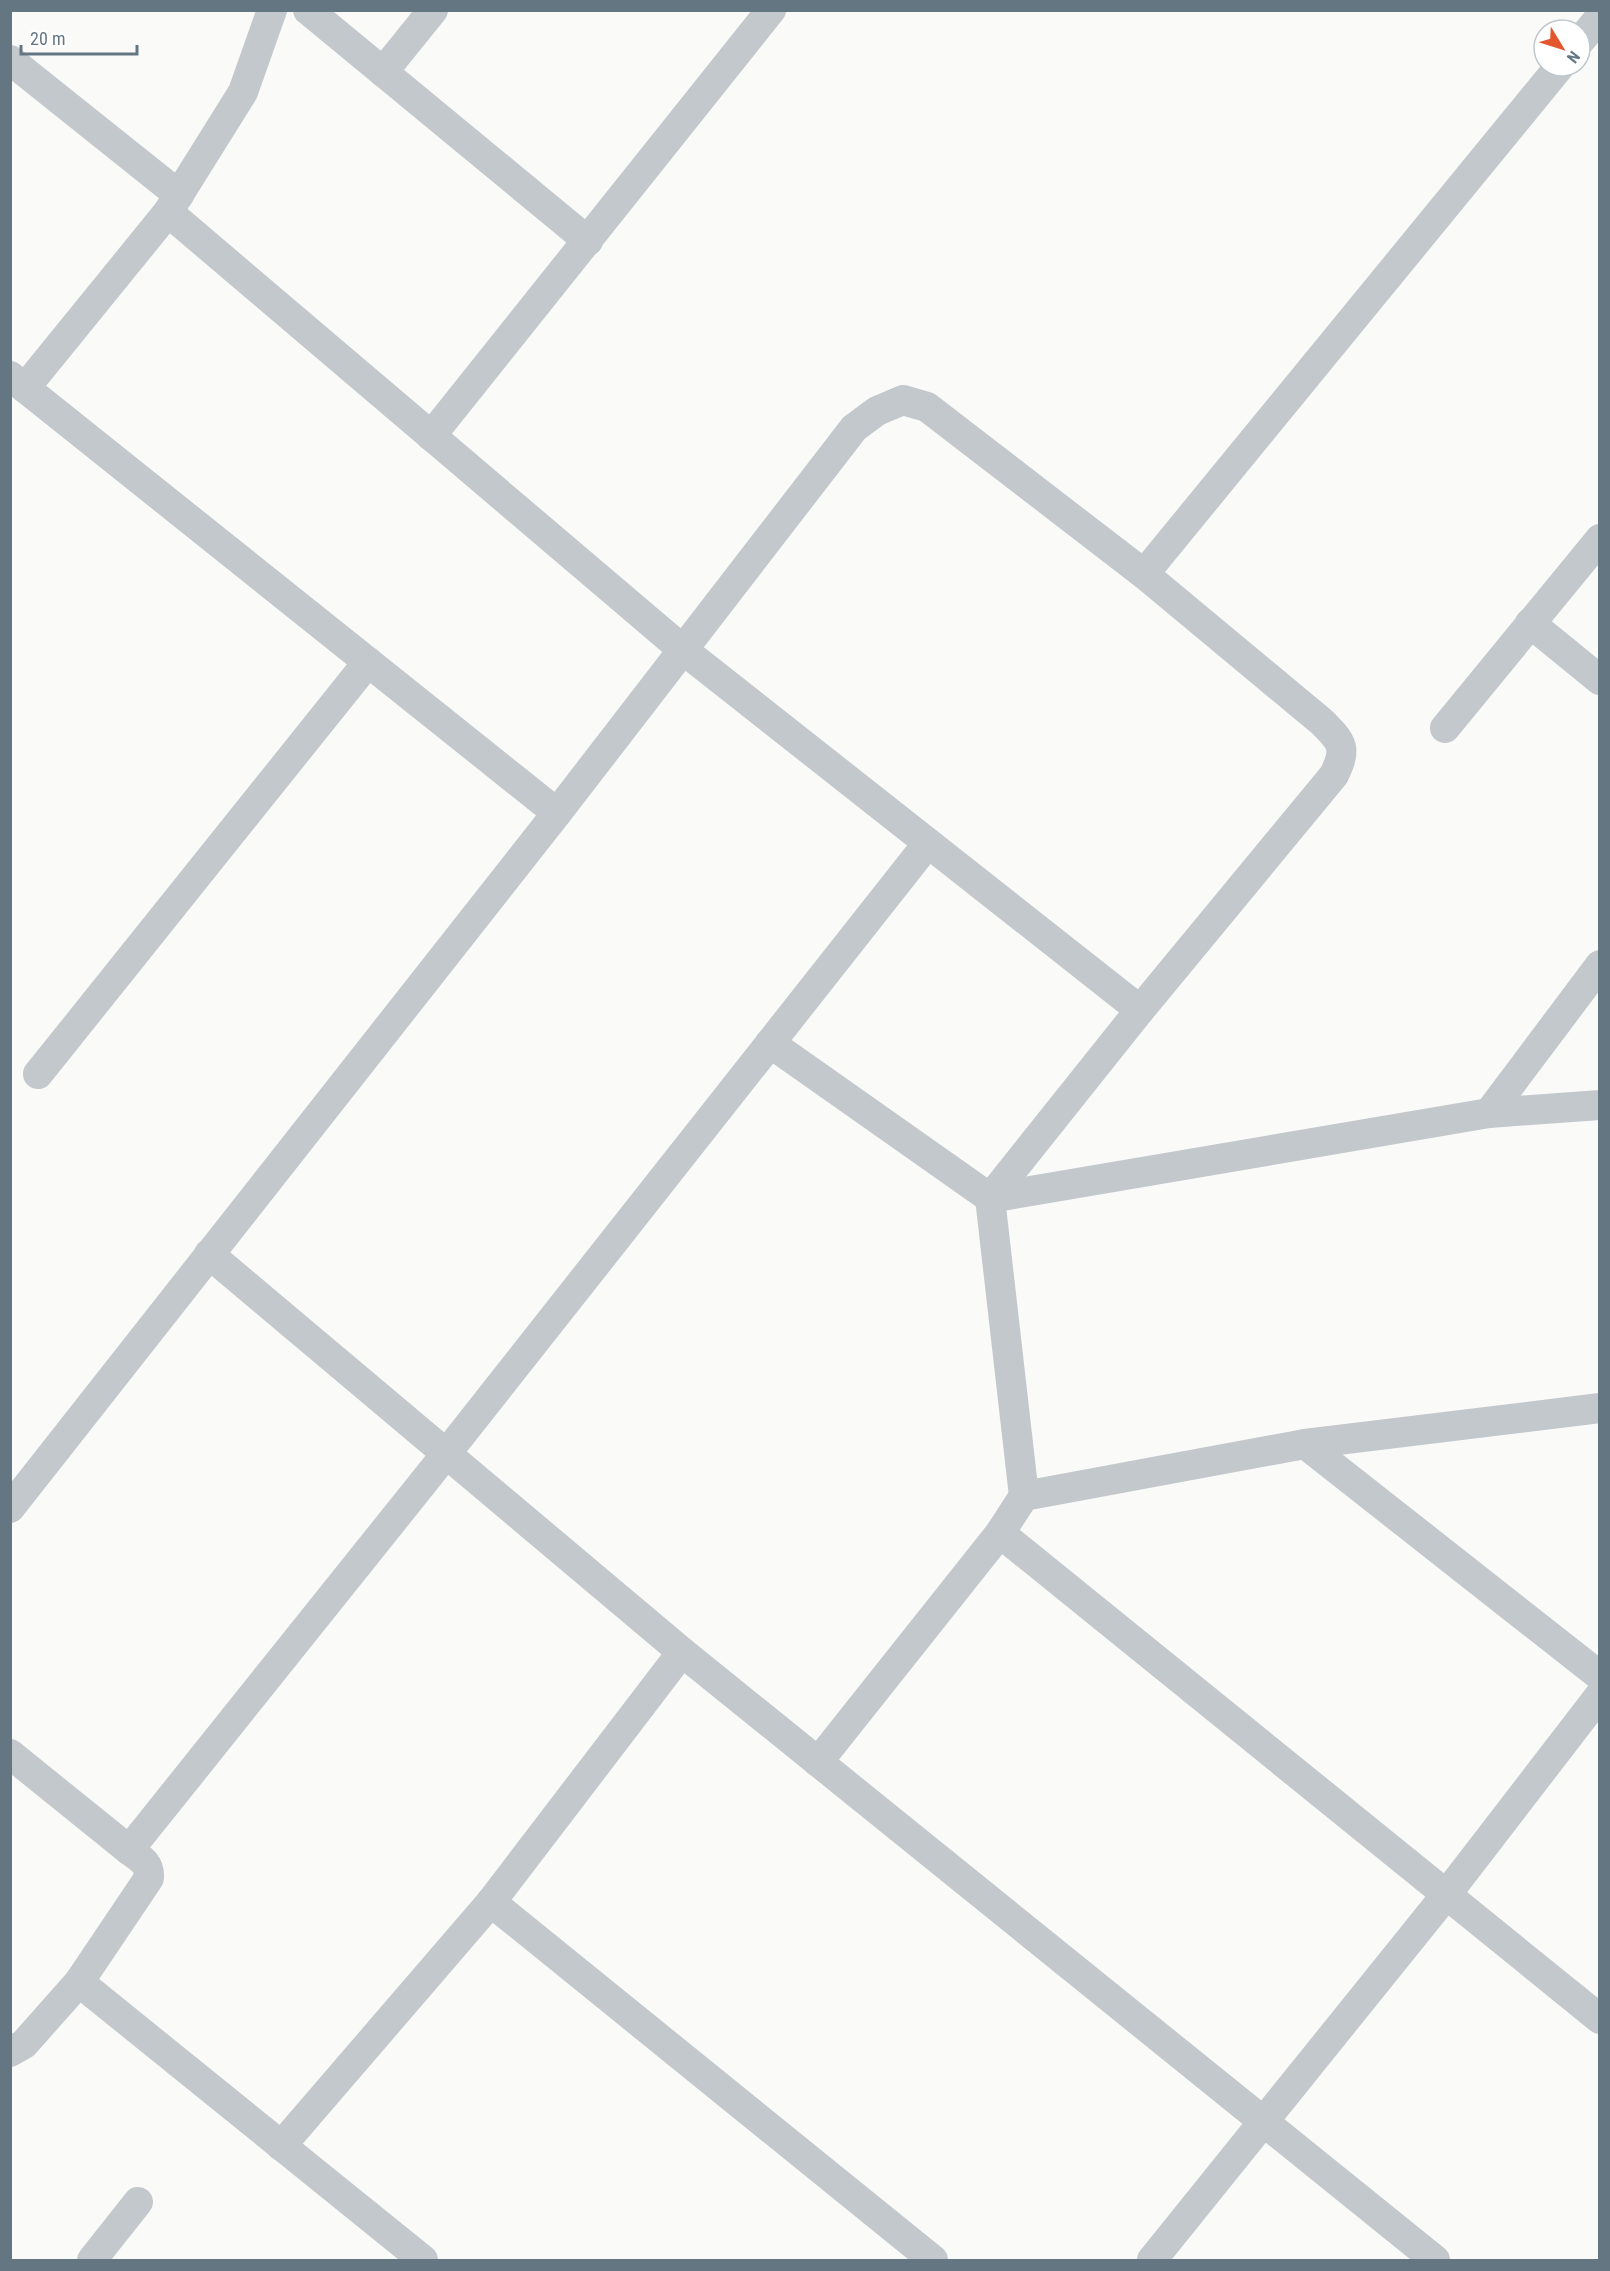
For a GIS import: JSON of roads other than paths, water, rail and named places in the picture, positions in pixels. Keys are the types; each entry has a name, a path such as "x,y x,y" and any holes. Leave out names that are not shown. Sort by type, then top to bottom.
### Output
{"street":[{"path":"272,10 243,92 173,203 18,382 557,813"},
{"path":"308,10 588,241"},
{"path":"382,72 433,10"},
{"path":"431,436 771,10"},
{"path":"10,60 173,203 431,436 682,649 1140,1010"},
{"path":"1144,574 1550,78"},
{"path":"10,1508 557,813 854,428 877,411 903,400 927,407 1144,574 1322,722 1338,738 1343,757 1334,776 1140,1010 990,1198 1024,1496 1000,1533 818,1762"},
{"path":"1445,728 1599,539"},
{"path":"1530,623 1599,680"},
{"path":"38,1074 368,662"},
{"path":"129,1850 446,1454 928,843"},
{"path":"1489,1113 1599,965"},
{"path":"770,1043 990,1198 1489,1113 1599,1105"},
{"path":"209,1254 682,1652 1435,2260"},
{"path":"1024,1496 1305,1444 1599,1408"},
{"path":"1305,1444 1599,1676"},
{"path":"1000,1533 1599,2019"},
{"path":"281,2146 491,1902 682,1652"},
{"path":"1152,2260 1446,1895 1599,1695"},
{"path":"10,1754 147,1863 150,1870 149,1878 80,1982 24,2044 10,2052"},
{"path":"491,1902 933,2260"},
{"path":"80,1982 423,2260"},
{"path":"92,2260 138,2202"}]}
